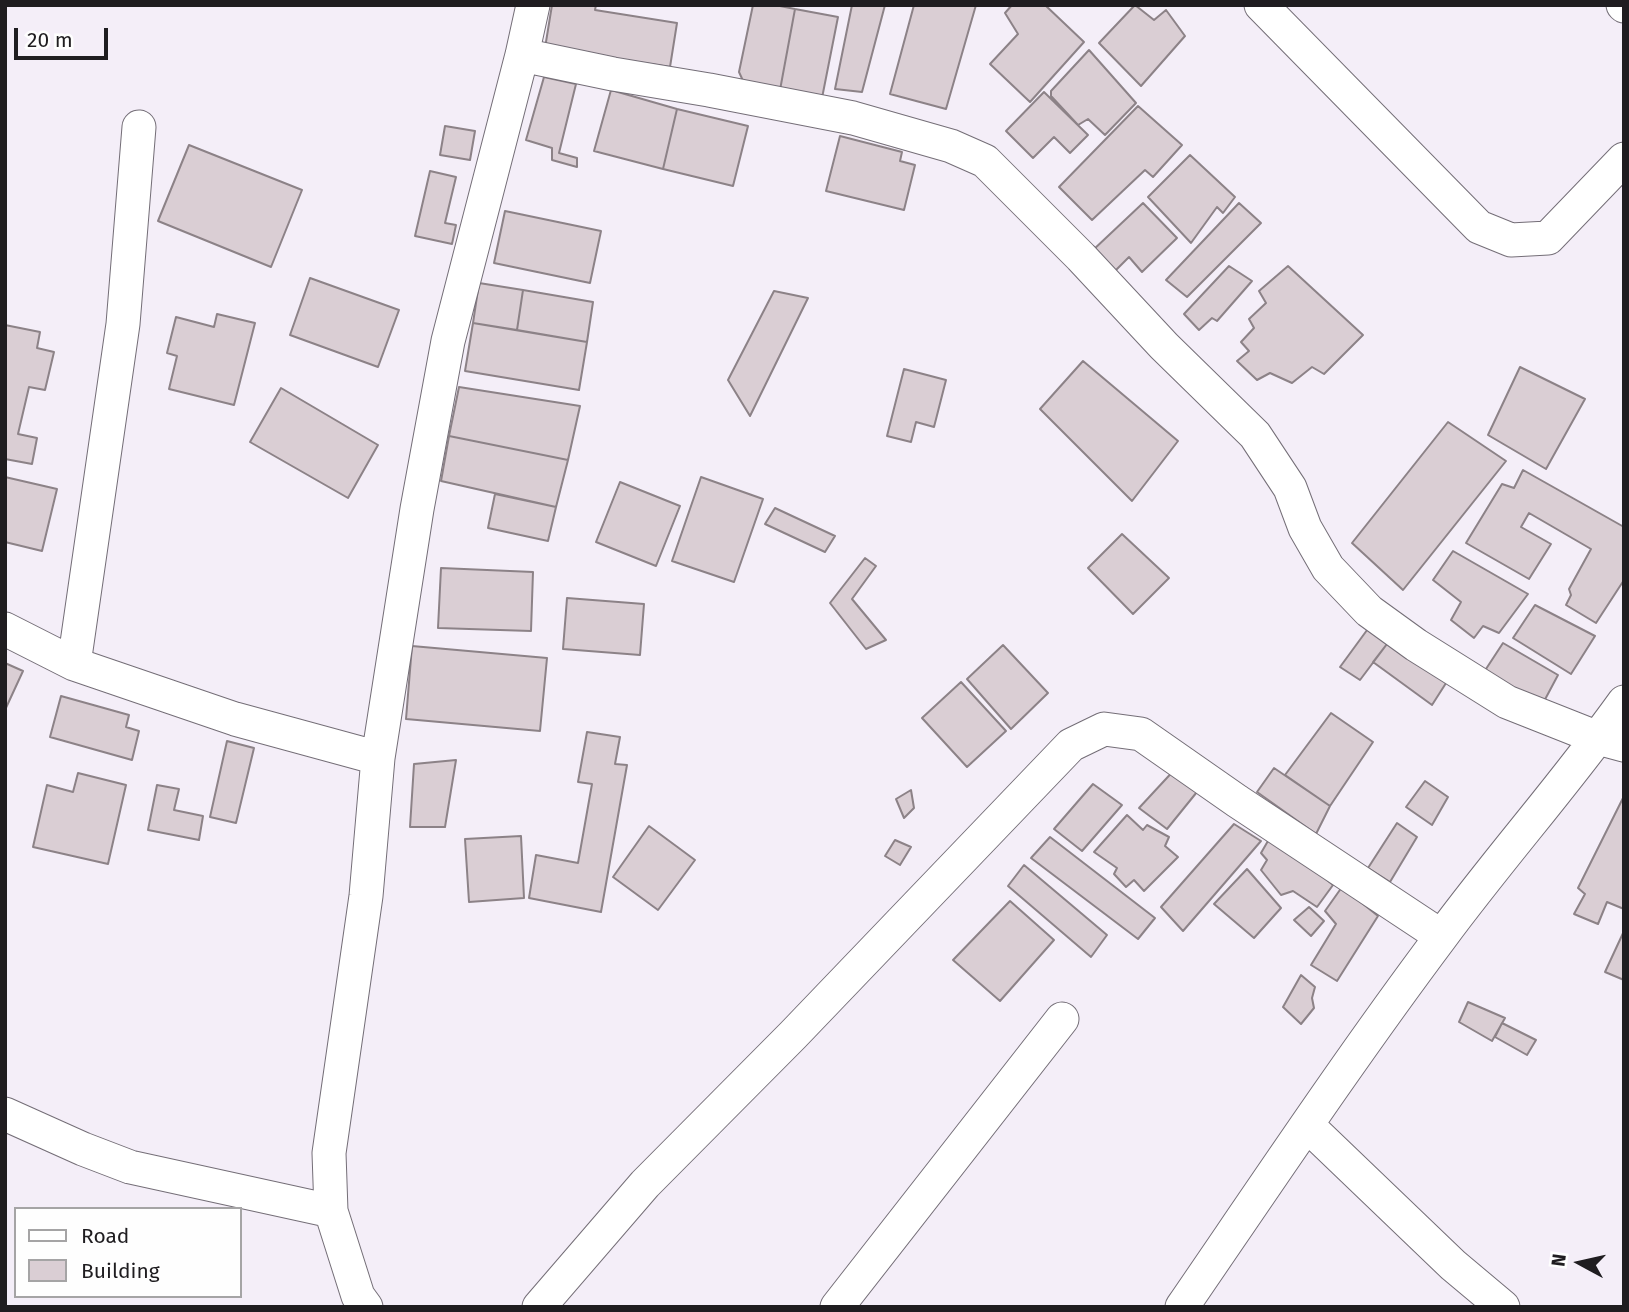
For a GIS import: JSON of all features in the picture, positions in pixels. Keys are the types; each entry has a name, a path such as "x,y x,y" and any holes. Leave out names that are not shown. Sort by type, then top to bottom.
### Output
{"street":[{"path":"366,1307 358,1296 331,1211 329,1153 366,897 378,758 417,509 448,341 533,5"},
{"path":"1261,5 1479,227 1490,232 1511,240 1548,238 1624,159"},
{"path":"522,55 853,118 951,146 985,162 1081,257 1164,346 1255,435 1290,488 1305,528 1328,568 1368,611 1416,645 1507,702 1611,742"},
{"path":"74,664 123,324 139,127"},
{"path":"5,629 74,664 235,719 378,758"},
{"path":"1182,1307 1441,936 1611,742 1624,702"},
{"path":"539,1307 645,1184 793,1035 1071,745 1104,729 1141,734 1441,936"},
{"path":"837,1307 1062,1019"},
{"path":"5,1114 130,1167 331,1211"},
{"path":"1307,1125 1454,1265 1503,1307"}],"building":[{"path":"552,5 596,5 595,10 677,23 670,67 545,48"},
{"path":"753,5 795,9 780,90 744,83 739,72"},
{"path":"852,5 885,5 862,92 835,89"},
{"path":"914,5 976,5 946,109 890,94"},
{"path":"1012,5 1045,5 1084,42 1030,102 990,64 1018,34 1005,13"},
{"path":"1135,5 1154,20 1166,10 1185,36 1141,86 1099,43"},
{"path":"795,9 838,17 822,98 780,90"},
{"path":"1089,50 1136,103 1105,135 1088,119 1078,125 1051,96 1051,91"},
{"path":"544,77 576,84 559,153 577,158 577,167 552,160 552,148 526,140"},
{"path":"611,90 677,109 663,169 594,151"},
{"path":"1044,92 1088,135 1070,153 1054,137 1033,158 1006,131"},
{"path":"1138,106 1182,145 1153,177 1145,170 1092,220 1059,187"},
{"path":"677,109 748,126 733,186 663,169"},
{"path":"445,126 475,131 470,160 440,155"},
{"path":"840,136 902,152 900,161 915,165 904,210 826,191"},
{"path":"189,145 302,190 271,267 158,221"},
{"path":"1190,155 1235,197 1223,213 1217,207 1191,243 1148,197"},
{"path":"430,171 456,177 445,223 456,225 452,244 415,236"},
{"path":"1143,203 1177,238 1142,272 1129,257 1113,273 1092,251"},
{"path":"1239,203 1261,223 1187,297 1166,280"},
{"path":"505,211 601,231 590,283 494,263"},
{"path":"1229,266 1252,281 1217,321 1212,318 1199,330 1184,314"},
{"path":"1288,266 1363,335 1324,374 1312,367 1292,383 1270,373 1257,380 1237,361 1249,351 1241,342 1254,328 1249,319 1266,303 1259,291"},
{"path":"310,278 399,310 378,367 290,335"},
{"path":"479,283 523,290 517,330 473,323"},
{"path":"523,290 593,302 587,342 517,330"},
{"path":"774,291 808,298 750,416 728,380"},
{"path":"217,314 255,323 234,405 169,389 177,356 167,353 176,317 214,327"},
{"path":"473,323 587,342 579,390 465,371"},
{"path":"5,325 40,332 37,348 54,352 45,390 29,387 18,434 37,438 32,464 5,459"},
{"path":"1083,361 1178,441 1132,501 1040,409"},
{"path":"1520,367 1585,399 1546,469 1488,435"},
{"path":"904,369 946,380 934,427 916,422 911,442 887,436"},
{"path":"459,387 580,406 568,460 449,436"},
{"path":"281,388 378,445 348,498 250,442"},
{"path":"1448,422 1506,461 1403,590 1352,543"},
{"path":"449,436 568,460 556,507 441,481"},
{"path":"1523,470 1624,527 1624,580 1596,623 1566,605 1571,595 1569,589 1591,549 1529,513 1521,527 1551,544 1529,579 1466,543 1502,484 1514,488"},
{"path":"5,477 57,489 42,551 5,542"},
{"path":"701,477 763,499 734,582 672,561"},
{"path":"620,482 680,506 656,566 596,542"},
{"path":"495,494 556,507 548,541 488,528"},
{"path":"775,508 835,536 825,552 765,524"},
{"path":"1122,534 1169,578 1133,614 1088,568"},
{"path":"1453,551 1528,594 1499,633 1483,626 1474,638 1451,620 1461,602 1433,580"},
{"path":"865,558 876,566 852,599 886,640 866,649 830,603"},
{"path":"441,568 533,572 531,631 438,628"},
{"path":"567,598 644,604 640,655 563,649"},
{"path":"1535,605 1595,636 1571,674 1513,638"},
{"path":"1370,626 1390,640 1360,680 1340,667"},
{"path":"1390,640 1448,680 1432,705 1373,662"},
{"path":"1503,643 1558,675 1541,707 1484,672"},
{"path":"1003,645 1048,693 1011,729 967,679"},
{"path":"412,646 547,658 540,731 406,719"},
{"path":"5,663 23,671 5,710"},
{"path":"961,682 1006,731 967,767 922,718"},
{"path":"61,696 129,715 126,727 139,731 132,760 50,737"},
{"path":"1331,713 1373,742 1330,806 1285,775"},
{"path":"587,732 620,737 615,764 627,765 601,912 529,898 536,855 578,863 592,784 578,782"},
{"path":"227,741 254,748 236,823 210,817"},
{"path":"456,760 445,827 410,827 414,764"},
{"path":"1177,767 1201,787 1167,829 1139,808"},
{"path":"1274,768 1330,806 1316,834 1257,792"},
{"path":"78,773 126,785 108,864 33,847 47,785 73,792"},
{"path":"1425,781 1448,797 1432,825 1406,807"},
{"path":"1093,784 1122,805 1082,851 1054,829"},
{"path":"157,785 179,789 174,810 203,816 199,840 148,830"},
{"path":"911,790 914,808 904,818 896,799"},
{"path":"1624,796 1624,909 1607,902 1598,924 1574,914 1585,894 1578,888"},
{"path":"1127,815 1143,830 1147,825 1169,837 1165,846 1178,857 1144,891 1134,880 1126,887 1114,874 1117,868 1094,852"},
{"path":"1397,823 1417,837 1390,882 1368,868"},
{"path":"1234,824 1261,841 1183,931 1161,907"},
{"path":"649,826 695,860 658,910 613,877"},
{"path":"1272,834 1333,885 1317,907 1293,891 1281,895 1261,870 1267,860 1261,853"},
{"path":"521,836 524,898 469,902 465,839"},
{"path":"1050,837 1155,918 1138,939 1031,858"},
{"path":"895,840 911,847 900,865 885,856"},
{"path":"1024,865 1107,935 1091,957 1008,886"},
{"path":"1247,869 1281,908 1254,938 1214,904"},
{"path":"1342,887 1378,916 1337,981 1311,965 1336,924 1325,911"},
{"path":"1010,901 1054,940 1000,1001 953,960"},
{"path":"1309,907 1324,921 1311,936 1294,920"},
{"path":"1624,931 1624,980 1605,972"},
{"path":"1301,975 1315,987 1312,998 1314,1008 1301,1024 1283,1007"},
{"path":"1468,1002 1505,1018 1492,1041 1459,1022"},
{"path":"1502,1023 1536,1040 1527,1055 1495,1037"}]}
